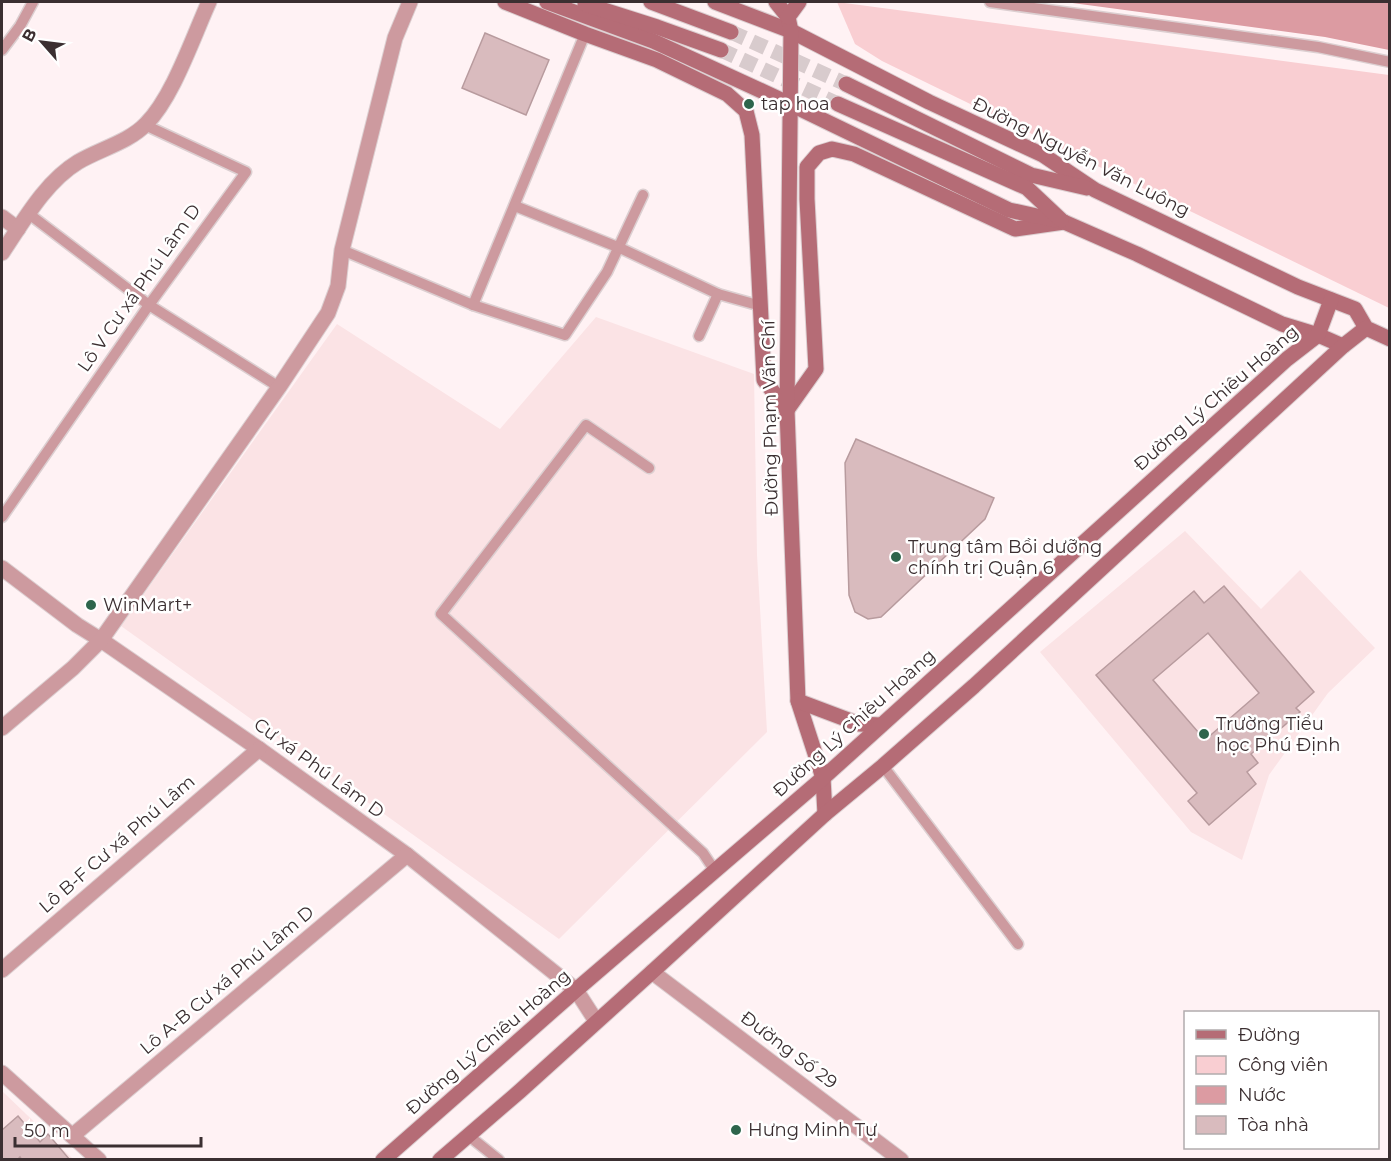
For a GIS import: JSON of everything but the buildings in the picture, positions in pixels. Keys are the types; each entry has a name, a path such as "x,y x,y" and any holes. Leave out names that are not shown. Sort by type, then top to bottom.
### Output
{"main road":[{"path":"505,2 657,60 727,94 746,111 752,135 764,380 787,410 816,369 807,167 819,153 832,149 854,153 1016,230 1064,222"},
{"path":"547,2 653,41 790,104 1009,210 1064,222 1137,254 1282,324 1318,335 1343,346"},
{"path":"577,2 721,50"},
{"path":"651,2 731,33"},
{"name":"Đường Nguyễn Văn Luông","path":"715,2 789,24 929,102 1042,155 1095,190 1298,287 1354,309 1366,328 1389,339"},
{"path":"776,2 789,24"},
{"path":"789,24 799,2"},
{"name":"Đường Phạm Văn Chí","path":"789,24 787,410 798,701 823,778 825,814"},
{"path":"846,84 1031,175 1095,190"},
{"path":"838,104 1027,188 1064,222"},
{"name":"Đường Lý Chiêu Hoàng","path":"383,1160 576,990 823,778 1287,359 1318,335 1331,300"},
{"path":"441,1160 825,814 974,686 1343,346 1366,328"},
{"path":"798,701 859,724 881,726"}],"street":[{"path":"2,253 41,197 76,163 145,125 167,96 209,2"},
{"path":"2,728 73,668 101,640 279,387 328,313 338,286 342,250 394,38 410,2"},
{"path":"2,217 18,229"},
{"name":"Cư xá Phú Lâm D","path":"2,568 77,625 259,749 407,855 576,990 596,1021"},
{"name":"Lô B-F Cư xá Phú Lâm","path":"2,970 259,749"},
{"name":"Lô A-B Cư xá Phú Lâm D","path":"72,1136 407,855"},
{"name":"Đường Số 29","path":"652,972 901,1160"},
{"path":"2,1073 99,1160"}],"lane":[{"path":"2,50 20,26 33,2"},
{"path":"990,2 1296,44 1389,62"},
{"path":"473,305 585,34"},
{"name":"Lô V Cư xá Phú Lâm D","path":"2,518 149,305 246,172 145,125"},
{"path":"342,250 473,305 565,335 607,272 643,195"},
{"path":"515,206 620,248 718,294 760,306"},
{"path":"29,214 149,305 279,387"},
{"path":"699,336 718,294"},
{"path":"649,468 586,424 441,614 703,853 716,871"},
{"path":"883,766 1018,944"},
{"path":"469,1136 499,1160"}],"shaded area":[{"path":"596,317 754,374 757,555 767,732 559,939 121,626 337,324 500,429"},
{"name":"Trường Tiểu học Phú Định","path":"1185,531 1261,609 1300,570 1375,648 1328,693 1269,775 1242,860 1191,832 1040,652"},
{"path":"2,1091 73,1159 2,1159"}],"green space":[{"path":"837,2 1389,75 1389,308 882,61 855,44"}],"water":[{"path":"1065,2 1389,2 1389,50 1325,37"}],"tunnel":[{"path":"731,32 846,84"},
{"path":"721,50 838,104"}],"place":[{"name":"tap hoa","path":"749,104"},
{"name":"Trung tâm Bồi dưỡng chính trị Quận 6","path":"896,557"},
{"name":"WinMart+","path":"91,605"},
{"name":"Trường Tiểu học Phú Định","path":"1204,734"},
{"name":"Hưng Minh Tự","path":"736,1130"}]}
